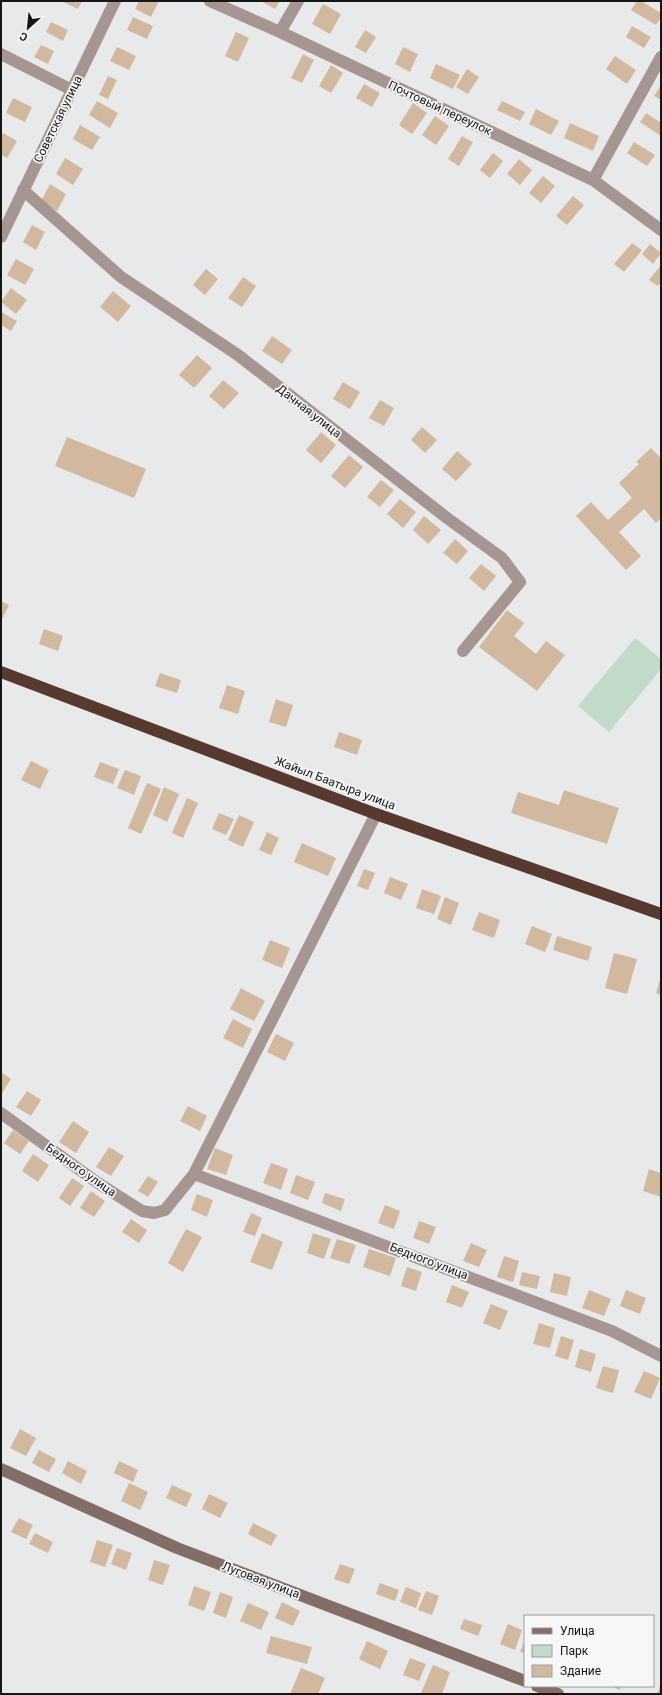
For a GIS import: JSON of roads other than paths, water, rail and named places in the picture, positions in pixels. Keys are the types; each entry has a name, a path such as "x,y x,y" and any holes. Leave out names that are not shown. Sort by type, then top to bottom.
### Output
{"highway":[{"name":"Жайыл Баатыра улица","path":"1,672 376,814 661,914"}],"street":[{"name":"Советская улица","path":"1,236 115,1"},
{"name":"Почтовый переулок","path":"210,1 280,32 593,180 661,230"},
{"path":"280,32 298,1"},
{"path":"1,54 72,90"},
{"path":"593,180 661,57"},
{"name":"Дачная улица","path":"23,190 121,277 238,355 447,518 502,558 520,582 463,651"},
{"path":"194,1174 376,814"},
{"name":"Бедного улица","path":"1,1113 98,1183 142,1211 154,1213 165,1210 194,1174 612,1331 661,1356"},
{"name":"Луговая улица","path":"1,1469 177,1548 524,1681"},
{"path":"540,1687 558,1694"}]}
